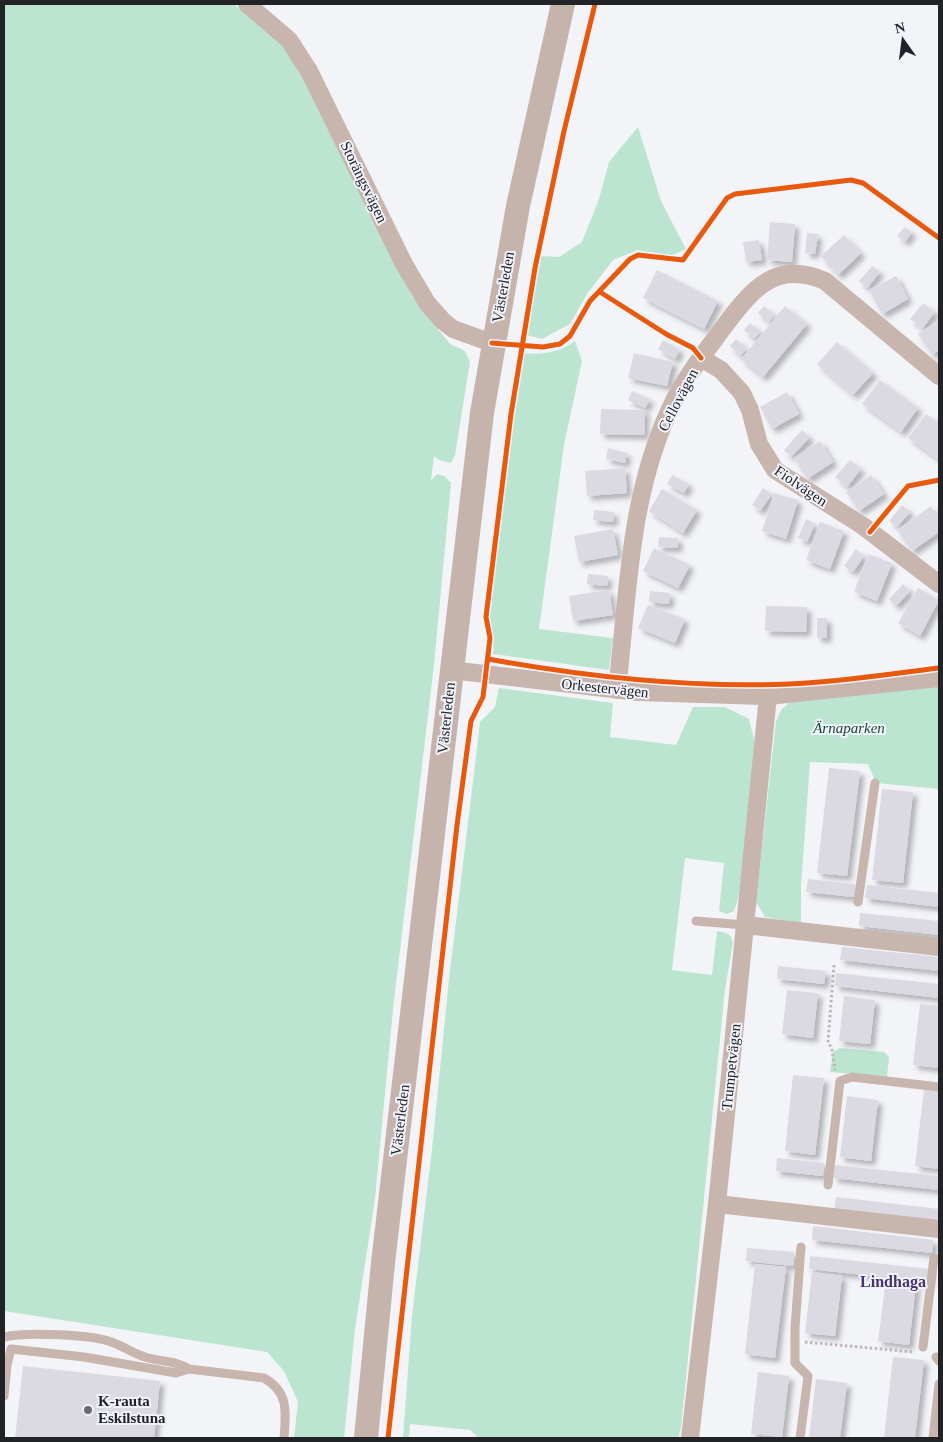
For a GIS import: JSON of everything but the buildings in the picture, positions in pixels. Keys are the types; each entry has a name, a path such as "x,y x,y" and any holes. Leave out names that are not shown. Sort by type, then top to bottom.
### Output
{"main road":[{"name":"Västerleden","path":"366,1438 383,1263 472,485 492,343 518,206 563,4"}],"street":[{"name":"Storängsvägen","path":"247,4 289,40 309,71 404,264 427,303 443,321 453,328 492,343"},
{"name":"Cellovägen","path":"617,690 640,499 651,454 670,408 700,358 754,288 780,275 800,274 815,277 835,288 892,339 939,376"},
{"name":"Fiolvägen","path":"700,358 721,370 742,393 750,410 759,444 775,470 863,526 939,584"},
{"name":"Orkestervägen","path":"451,670 617,690 768,696 939,678"},
{"name":"Trumpetvägen","path":"690,1438 717,1204 768,696"},
{"path":"745,925 939,947"},
{"path":"717,1204 939,1229"}],"lane":[{"path":"858,902 875,783"},
{"path":"696,921 745,925"},
{"path":"828,1185 840,1081 852,1077 939,1086"},
{"path":"800,1438 808,1376 795,1363 801,1247"},
{"path":"921,1350 934,1258"},
{"path":"4,1337 18,1334 67,1336 114,1342 146,1358 179,1362 189,1369"},
{"path":"4,1396 7,1365 11,1349 84,1357 176,1373 189,1369 264,1378 282,1392 286,1414 284,1438"},
{"path":"933,1438 939,1384"}],"path":[{"path":"834,965 828,1041 840,1081"},
{"path":"795,1341 921,1350"}],"green space":[{"path":"4,4 233,4 260,22 285,49 308,82 413,298 450,344 465,351 470,362 455,455 451,463 439,460 434,456 431,481 437,474 444,476 451,483 434,665 393,1009 375,1199 355,1329 344,1438 294,1438 298,1402 284,1371 267,1352 4,1311"},
{"path":"638,127 661,201 686,249 670,256 638,250 613,260 587,294 570,324 542,339 526,335 539,256 559,257 582,242 599,199 609,162"},
{"path":"575,341 582,361 564,445 539,629 613,638 609,670 493,654 494,648 484,628 498,499 521,353 536,354 550,352"},
{"name":"Ärnaparken","path":"939,684 939,789 876,783 868,764 810,762 801,886 801,924 765,917 756,902 776,721 781,710 791,701"},
{"path":"499,688 613,703 610,737 676,745 693,707 725,707 749,719 755,743 742,873 734,911 727,914 719,911 724,863 685,858 672,970 712,975 717,931 731,937 733,943 725,989 681,1428 678,1438 479,1438 470,1430 410,1424 409,1438 403,1438 412,1316 432,1149 449,979 480,722 495,707"},
{"path":"840,1048 884,1052 889,1057 887,1077 830,1072 833,1052"}],"cycle path":[{"path":"388,1438 457,825 471,721 483,697 490,638 486,617 511,414 535,268 564,131 595,4"},
{"path":"492,343 543,347 560,344 570,336 590,301 630,259 638,255 683,260 727,198 735,194 851,180 863,183 939,238"},
{"path":"600,292 666,334 693,348 701,358"},
{"path":"870,532 908,486 939,480"},
{"path":"488,659 638,680 751,685 808,683 864,678 939,668"}],"place":[{"name":"K-rauta Eskilstuna","path":"88,1410"}],"district":[{"name":"Lindhaga","path":"893,1281"}]}
